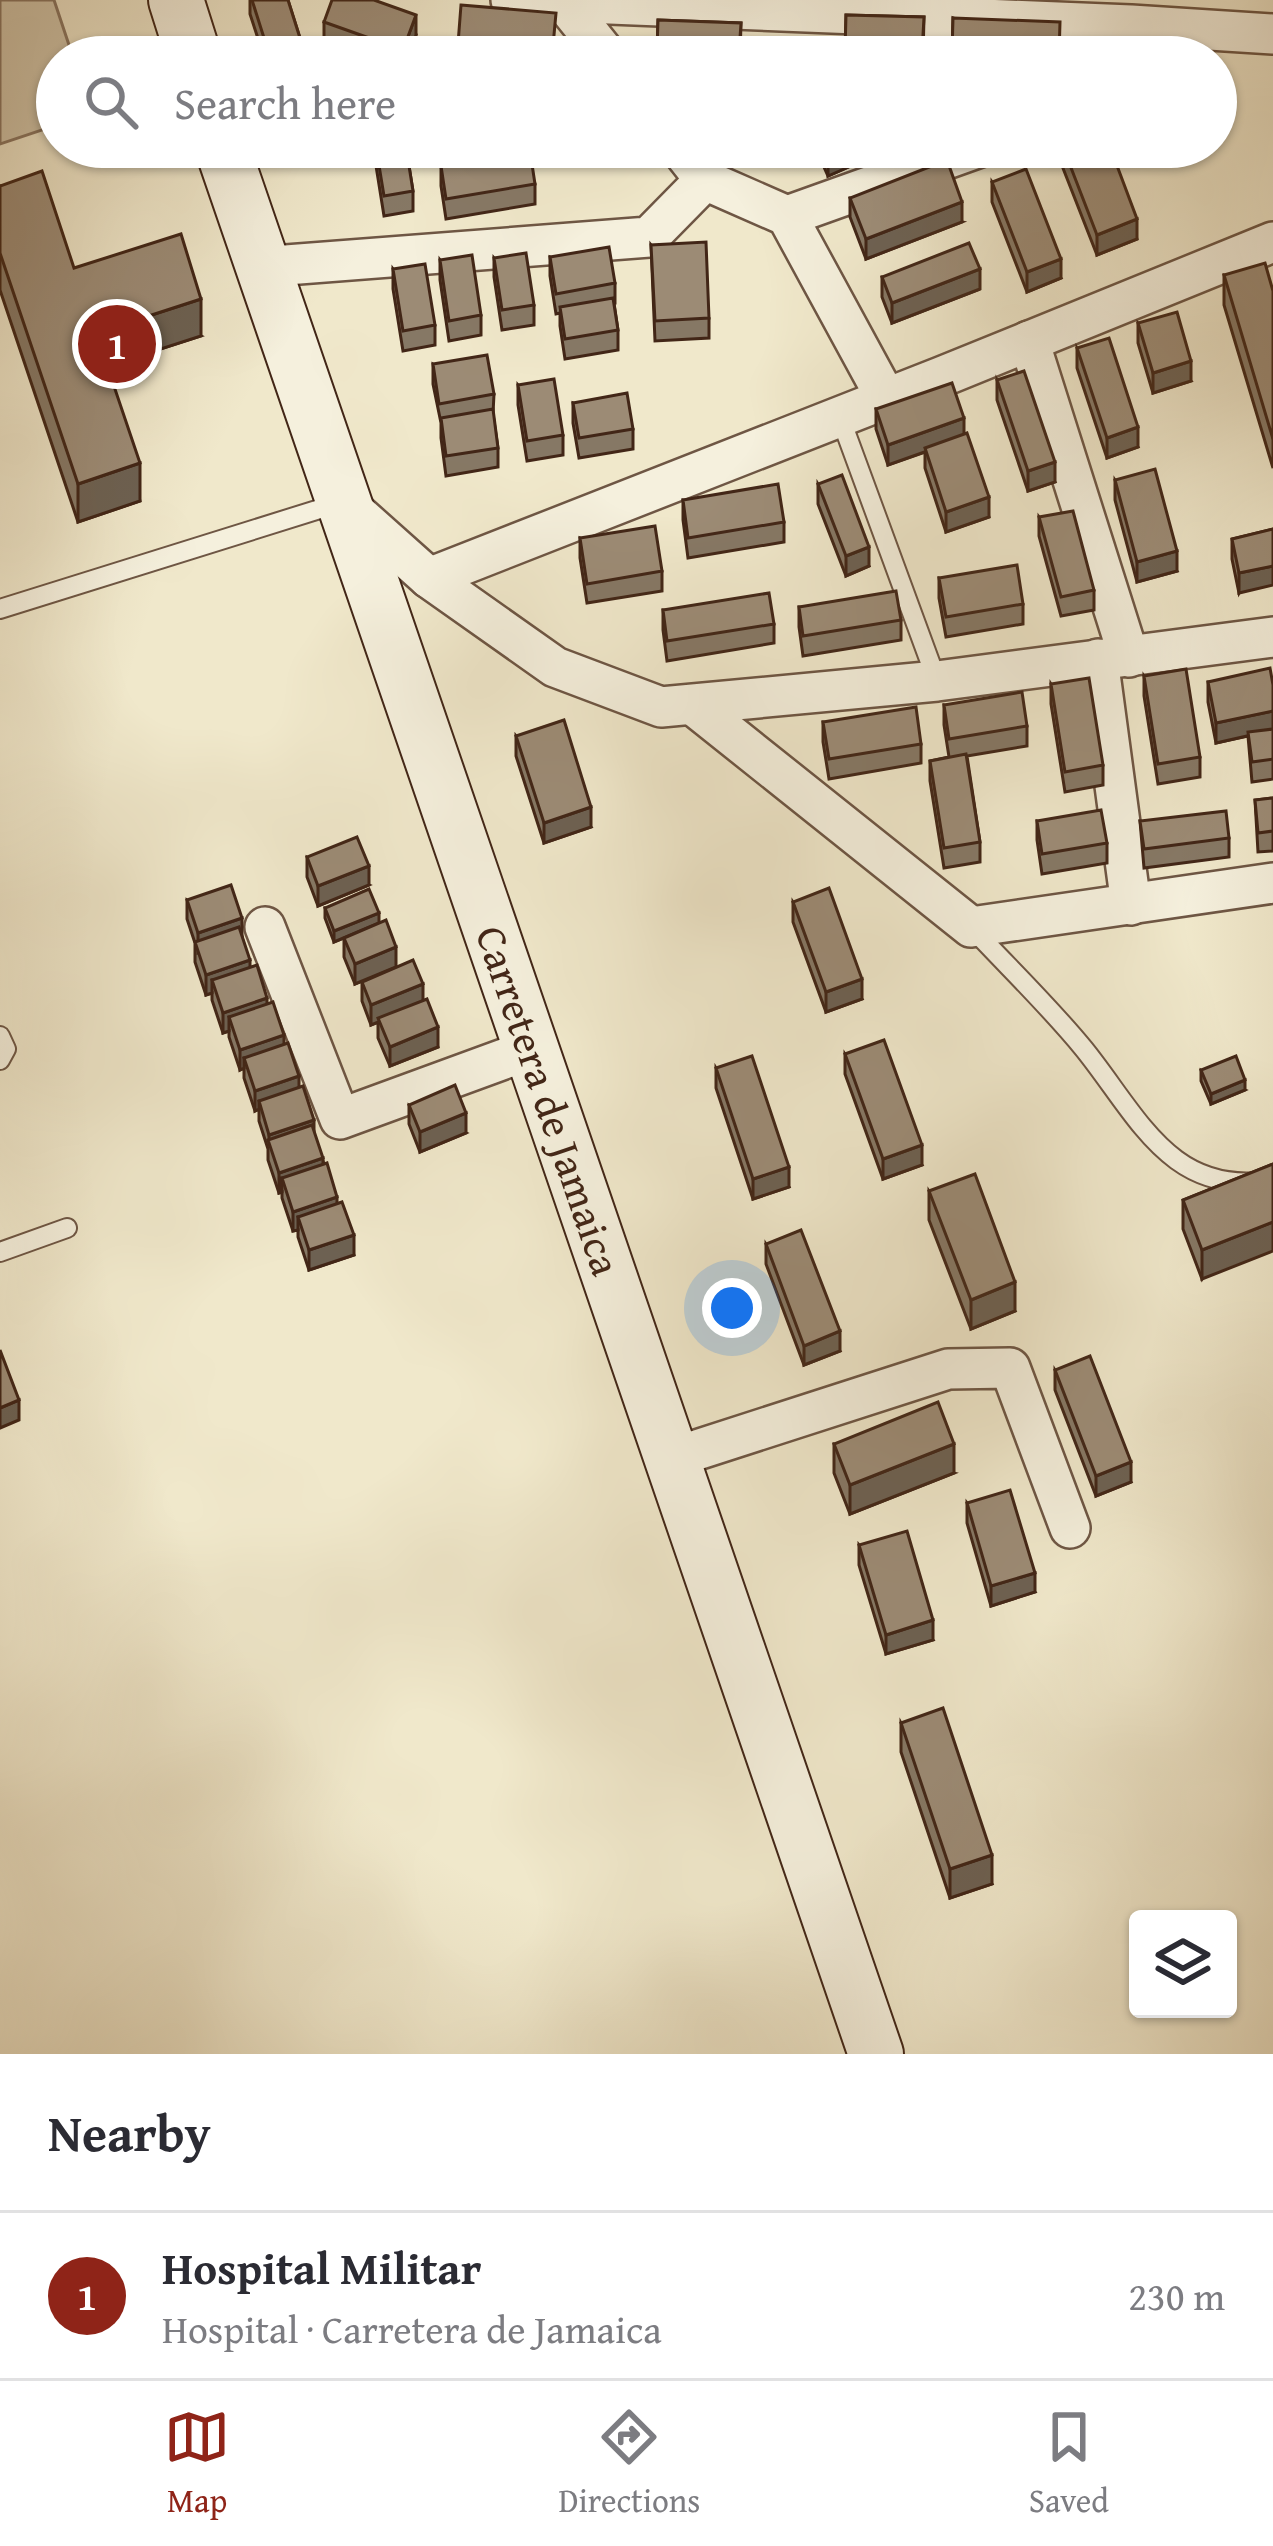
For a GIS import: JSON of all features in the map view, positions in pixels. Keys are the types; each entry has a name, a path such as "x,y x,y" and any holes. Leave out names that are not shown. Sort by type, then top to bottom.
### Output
{"main road":[{"path":"176,0 187,36"},
{"name":"Carretera de Jamaica","path":"229,168 876,2054"}],"street":[{"path":"511,0 1098,12 1273,34"},
{"path":"564,2 591,36"},
{"path":"696,168 705,180 787,216 886,398"},
{"path":"787,216 921,168"},
{"path":"260,267 649,236 705,180"},
{"path":"429,578 1273,242"},
{"path":"1029,341 1114,658 1131,905"},
{"path":"344,501 429,578 555,667 661,707 937,681 1273,637"},
{"path":"693,705 971,927 1273,883"},
{"path":"265,927 340,1119 531,1049"},
{"path":"672,1458 948,1369 1010,1368 1070,1528"}],"lane":[{"path":"840,417 937,681"},
{"path":"0,609 344,501"},
{"path":"971,927 1083,1048 1138,1124 1187,1169 1241,1186 1273,1180"},
{"path":"0,1036 5,1049 0,1060"},
{"path":"0,1252 67,1228"}],"shaded area":[{"path":"0,0 54,0 66,36 36,36 36,132 0,144"}],"building":[{"path":"252,0 288,0 299,36 263,36"},
{"path":"332,0 374,0 416,15 408,36 364,36 324,22"},
{"path":"461,5 556,13 554,36 459,36"},
{"path":"846,15 924,17 923,36 845,36"},
{"path":"953,18 1060,22 1060,36 952,36"},
{"path":"658,20 741,23 740,36 657,36"},
{"path":"379,168 409,168 413,191 384,196"},
{"path":"441,168 533,168 535,184 446,199"},
{"path":"927,168 950,168 962,202 866,239 850,198"},
{"path":"1071,168 1118,168 1137,219 1097,235"},
{"path":"1026,169 1061,259 1027,272 992,182"},
{"path":"42,171 74,268 181,234 201,299 96,333 140,463 78,484 0,253 0,186"},
{"path":"706,242 709,318 655,321 651,245"},
{"path":"969,243 980,269 892,303 882,277"},
{"path":"609,247 615,283 556,294 550,257"},
{"path":"526,253 534,305 502,310 494,258"},
{"path":"472,255 481,315 449,321 440,260"},
{"path":"1265,263 1273,291 1273,439 1224,275"},
{"path":"425,264 435,325 403,331 393,269"},
{"path":"613,298 618,330 565,339 560,307"},
{"path":"1177,312 1191,361 1153,373 1138,323"},
{"path":"1109,338 1138,427 1107,438 1077,348"},
{"path":"487,355 494,394 439,404 433,364"},
{"path":"1024,371 1055,462 1028,471 997,380"},
{"path":"554,379 563,435 527,441 518,385"},
{"path":"952,383 964,418 888,445 876,409"},
{"path":"627,393 633,429 579,438 573,403"},
{"path":"493,409 498,448 446,456 441,418"},
{"path":"967,433 989,497 946,512 925,448"},
{"path":"1155,469 1177,551 1137,562 1115,480"},
{"path":"842,475 869,547 846,556 818,484"},
{"path":"778,484 784,522 688,538 683,500"},
{"path":"1073,511 1094,590 1061,597 1039,517"},
{"path":"655,526 662,571 587,584 580,538"},
{"path":"1273,529 1273,566 1239,573 1232,539"},
{"path":"1017,565 1023,604 946,617 939,578"},
{"path":"896,591 901,620 803,636 799,607"},
{"path":"769,593 774,624 667,641 663,610"},
{"path":"1270,668 1273,711 1216,723 1208,682"},
{"path":"1186,669 1200,757 1158,764 1144,676"},
{"path":"1089,678 1103,765 1065,772 1051,684"},
{"path":"1022,692 1027,726 949,739 944,705"},
{"path":"916,707 921,744 829,759 823,722"},
{"path":"564,720 591,807 544,823 516,736"},
{"path":"1273,729 1273,759 1252,762 1248,732"},
{"path":"966,754 980,842 944,848 930,761"},
{"path":"1273,798 1273,831 1258,833 1255,800"},
{"path":"1101,810 1107,843 1042,854 1037,821"},
{"path":"1226,811 1229,838 1144,849 1140,821"},
{"path":"357,837 369,866 318,886 307,857"},
{"path":"231,885 242,918 198,933 187,900"},
{"path":"829,888 862,979 826,992 793,902"},
{"path":"369,889 379,913 334,931 325,908"},
{"path":"386,920 396,947 355,964 344,938"},
{"path":"239,927 250,960 206,975 195,942"},
{"path":"413,960 423,984 371,1005 362,982"},
{"path":"257,965 267,998 223,1013 212,980"},
{"path":"427,999 438,1027 390,1047 378,1018"},
{"path":"273,1002 284,1035 240,1050 229,1017"},
{"path":"884,1040 922,1145 883,1159 845,1054"},
{"path":"288,1043 299,1076 255,1091 244,1058"},
{"path":"752,1056 789,1167 753,1179 716,1068"},
{"path":"1236,1056 1245,1080 1211,1094 1201,1070"},
{"path":"455,1085 466,1113 420,1132 409,1105"},
{"path":"303,1086 314,1120 269,1135 259,1101"},
{"path":"312,1125 323,1158 279,1173 268,1140"},
{"path":"327,1163 337,1197 293,1212 282,1178"},
{"path":"1273,1164 1273,1222 1202,1250 1183,1200"},
{"path":"975,1174 1015,1282 971,1300 929,1191"},
{"path":"342,1202 354,1235 309,1250 298,1217"},
{"path":"801,1230 840,1331 804,1346 766,1244"},
{"path":"0,1350 19,1400 0,1408"},
{"path":"1090,1356 1131,1462 1096,1476 1055,1370"},
{"path":"938,1402 954,1444 850,1485 834,1444"},
{"path":"1010,1490 1035,1573 991,1586 967,1503"},
{"path":"907,1531 933,1620 886,1635 859,1545"},
{"path":"943,1708 992,1855 950,1869 901,1723"}],"place":[{"name":"Hospital Militar","path":"117,344"}]}
